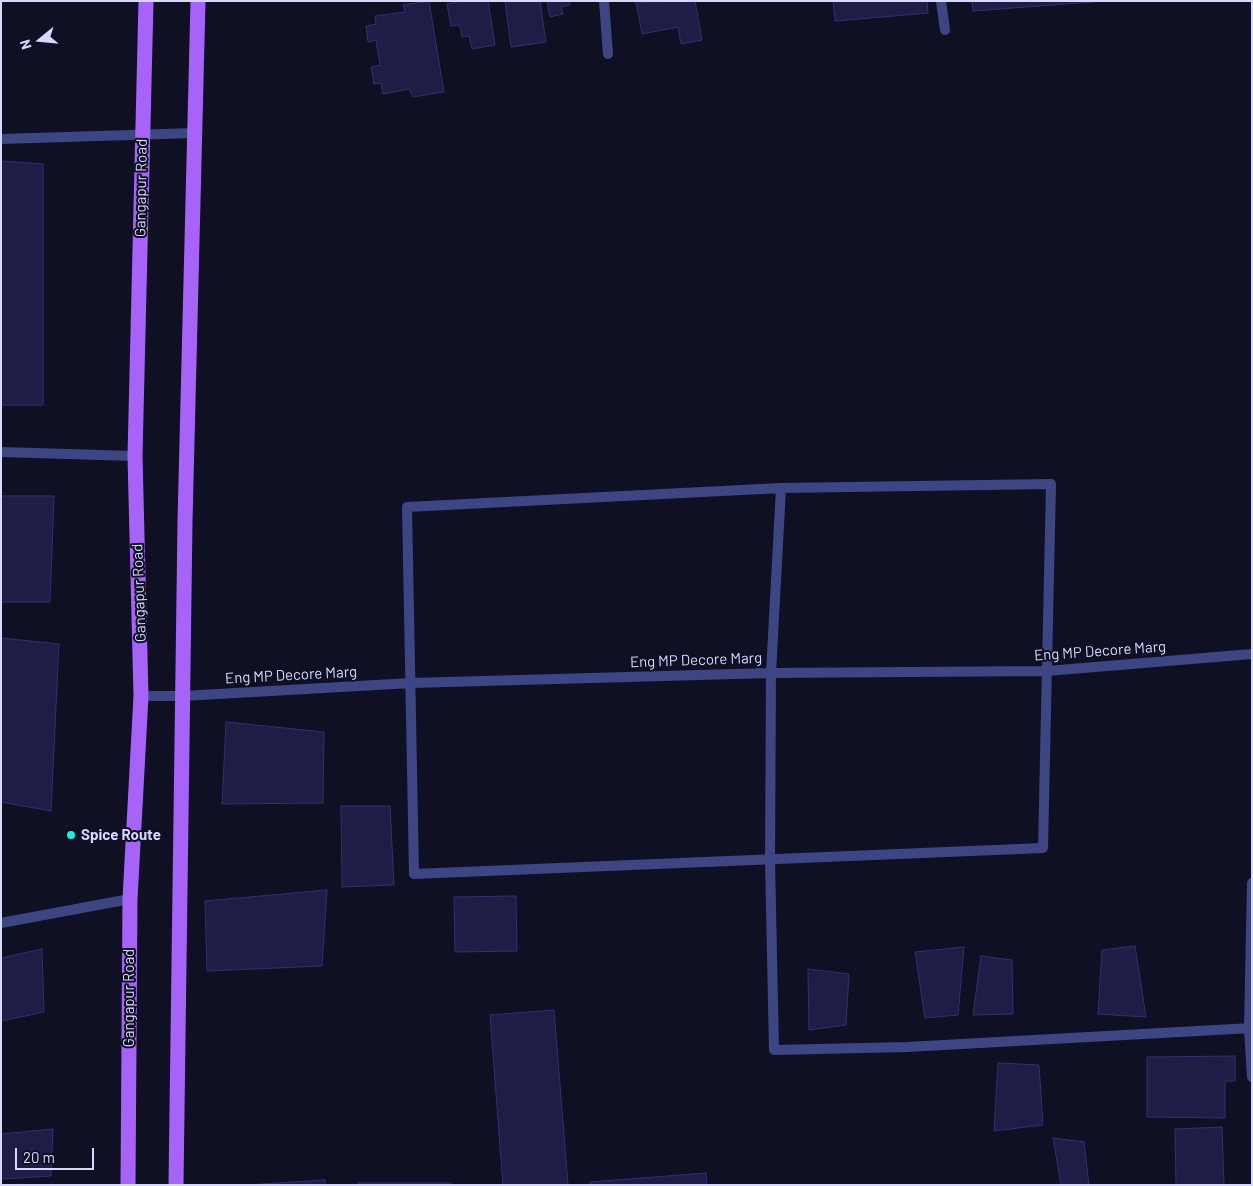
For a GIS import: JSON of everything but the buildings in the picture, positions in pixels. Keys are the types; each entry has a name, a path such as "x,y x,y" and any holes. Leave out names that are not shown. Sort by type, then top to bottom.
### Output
{"main road":[{"name":"Gangapur Road","path":"128,1185 130,899 141,696 135,456 146,1"},
{"path":"176,1185 185,521 198,1"}],"street":[{"path":"604,1 608,54"},
{"path":"942,1 945,30"},
{"path":"1,139 195,133"},
{"path":"1,452 135,456"},
{"path":"1051,484 1047,672 1043,848 414,874 407,507 781,488 1051,484"},
{"path":"781,488 771,673 770,860 774,1050 907,1047 1250,1028"},
{"name":"Eng MP Decore Marg","path":"141,696 183,696 411,683 771,673 1047,672 1252,654"},
{"path":"1252,883 1250,1028 1252,1077"},
{"path":"1,923 130,899"}],"place":[{"name":"Spice Route","path":"71,835"}]}
